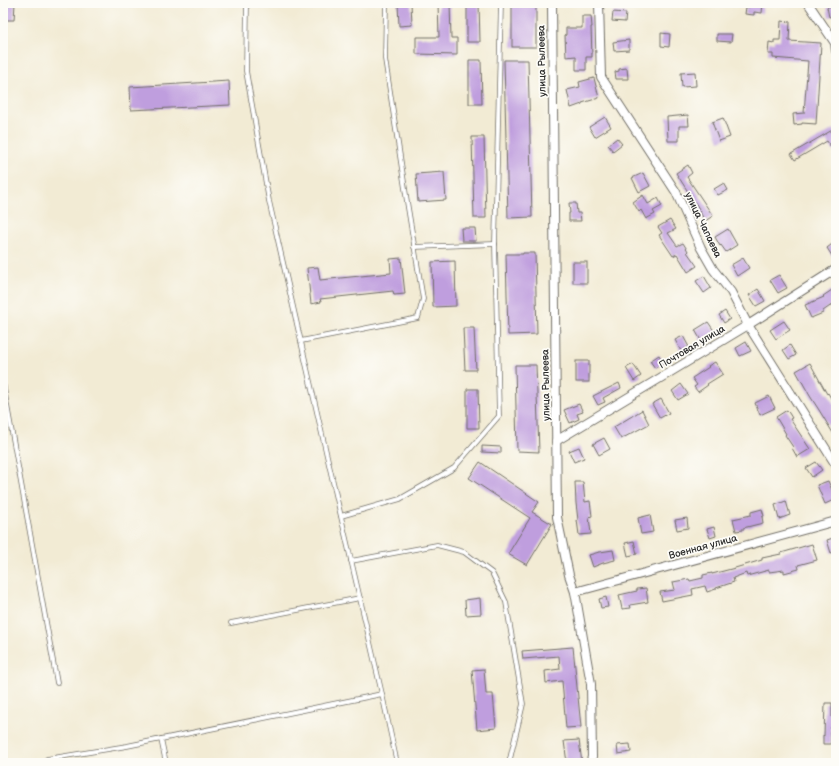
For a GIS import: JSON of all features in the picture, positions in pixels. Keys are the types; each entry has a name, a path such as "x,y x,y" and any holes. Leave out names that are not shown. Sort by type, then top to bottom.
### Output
{"street":[{"name":"улица Рылеева","path":"552,3 557,517 569,575 575,592 591,684 592,757 590,763"},
{"name":"улица Чапаева","path":"599,3 602,77 676,192 701,248 713,269 731,292 748,325 836,465"},
{"path":"808,3 834,43 836,51"},
{"name":"Почтовая улица","path":"556,441 748,325 836,269"},
{"name":"Военная улица","path":"575,592 836,521"}],"lane":[{"path":"247,3 246,71 269,201 382,694 396,763"},
{"path":"301,341 418,318 423,299 385,59 386,3"},
{"path":"341,516 400,499 454,468 499,416 495,244 501,3"},
{"path":"414,247 495,244"},
{"path":"3,383 57,683"},
{"path":"351,561 437,545 464,552 492,573 506,602 523,704 509,763"},
{"path":"231,623 360,598"},
{"path":"47,759 127,746 382,694"},
{"path":"161,739 166,763"}],"building":[{"path":"3,3 15,3 14,20 3,20"},
{"path":"398,3 411,3 412,25 399,26"},
{"path":"438,3 450,3 451,38 457,38 457,55 416,54 416,37 439,37"},
{"path":"467,3 479,3 480,42 467,42"},
{"path":"512,3 536,3 536,47 512,47"},
{"path":"750,3 763,3 762,13 754,12 754,15 745,14 746,7 750,7"},
{"path":"836,5 836,15 829,17 827,7"},
{"path":"613,12 626,13 625,22 612,21"},
{"path":"582,16 591,16 592,57 586,57 586,70 576,70 576,56 566,57 565,35 566,28 582,28"},
{"path":"781,21 790,22 789,41 821,43 816,124 802,123 794,125 793,114 804,113 808,61 773,58 773,54 768,54 769,42 774,43 774,40 780,40"},
{"path":"661,33 670,34 669,47 661,46"},
{"path":"717,34 732,34 731,42 717,41"},
{"path":"629,40 629,50 614,51 613,42"},
{"path":"469,60 481,60 482,104 469,104"},
{"path":"504,60 528,60 532,217 508,218"},
{"path":"627,68 628,79 616,79 615,72 619,71 619,69"},
{"path":"695,72 696,86 682,87 681,73"},
{"path":"594,78 599,98 571,108 567,90 580,87 579,82"},
{"path":"229,81 230,105 131,110 130,87"},
{"path":"688,115 689,126 679,126 679,141 668,141 667,117"},
{"path":"605,117 611,127 595,137 589,127"},
{"path":"723,118 730,137 719,141 712,122"},
{"path":"834,129 836,132 836,155 827,141 795,160 791,154"},
{"path":"472,137 484,137 486,218 474,218"},
{"path":"617,138 622,144 613,151 608,145"},
{"path":"688,165 692,173 687,177 713,216 705,221 701,212 676,173"},
{"path":"444,172 446,200 418,202 416,174"},
{"path":"643,173 650,186 639,192 632,178"},
{"path":"724,183 728,190 718,195 714,189"},
{"path":"643,195 648,204 658,198 662,206 653,211 655,214 646,219 641,210 639,212 633,202"},
{"path":"569,203 576,203 577,213 580,213 581,221 569,221"},
{"path":"670,220 676,229 668,233 677,246 683,243 688,251 687,252 697,266 688,272 677,254 673,256 659,235 662,233 658,227"},
{"path":"461,228 475,228 476,241 462,241"},
{"path":"728,229 737,245 726,252 721,245 720,246 715,237"},
{"path":"836,241 836,262 827,248"},
{"path":"535,253 537,334 508,335 506,254"},
{"path":"401,258 405,294 394,295 393,291 320,299 321,302 311,304 307,268 318,267 320,280 391,273 390,259"},
{"path":"743,258 749,268 737,276 731,265"},
{"path":"455,261 456,306 433,307 432,262"},
{"path":"573,262 587,262 587,283 573,283"},
{"path":"779,275 787,288 778,293 770,280"},
{"path":"704,276 711,288 704,293 696,281"},
{"path":"758,289 765,301 756,306 749,295"},
{"path":"832,290 836,295 836,302 823,311 823,313 811,318 805,305 824,297 823,296"},
{"path":"725,311 730,319 724,323 719,315"},
{"path":"784,321 790,330 776,339 770,330"},
{"path":"708,322 717,335 703,344 695,330"},
{"path":"463,328 474,328 476,370 465,370"},
{"path":"683,336 689,347 681,351 675,340"},
{"path":"746,342 751,351 740,356 736,348"},
{"path":"790,345 796,355 789,359 783,350"},
{"path":"659,355 664,363 655,368 650,361"},
{"path":"576,361 589,361 589,382 576,382"},
{"path":"715,362 723,374 707,384 708,385 698,392 694,387 697,385 692,378"},
{"path":"810,363 836,407 836,438 796,371"},
{"path":"633,364 641,376 634,381 626,368"},
{"path":"515,365 536,365 539,452 517,451"},
{"path":"619,383 621,388 603,398 605,402 598,405 593,396"},
{"path":"681,384 688,394 678,400 672,391"},
{"path":"467,389 478,389 479,428 467,428"},
{"path":"769,396 775,408 760,415 755,403"},
{"path":"661,399 669,413 660,418 652,404"},
{"path":"579,404 583,412 577,414 579,419 570,423 564,410"},
{"path":"642,410 649,424 621,439 614,427"},
{"path":"787,410 792,418 790,419 810,449 797,457 776,417"},
{"path":"604,438 610,449 599,455 593,444"},
{"path":"482,446 501,447 501,453 482,452"},
{"path":"579,447 584,458 574,462 569,451"},
{"path":"480,462 539,502 532,512 552,524 527,565 508,554 530,518 469,478"},
{"path":"816,462 822,470 812,477 806,468"},
{"path":"828,481 836,499 825,504 817,485"},
{"path":"575,482 583,482 585,502 590,501 592,516 589,517 591,534 579,535"},
{"path":"786,501 790,515 779,519 775,505"},
{"path":"762,509 764,516 762,517 763,523 736,531 733,519 751,515 751,512"},
{"path":"650,515 653,532 641,534 638,518"},
{"path":"687,518 688,528 677,530 675,520"},
{"path":"714,527 716,536 710,538 707,529"},
{"path":"836,537 836,551 831,553 827,540"},
{"path":"634,541 637,554 628,556 625,543"},
{"path":"812,544 817,560 798,565 799,569 784,573 784,570 769,572 769,570 747,576 746,573 733,578 734,582 707,592 705,586 692,589 693,595 662,601 660,592 675,590 673,582 689,579 690,581 703,578 703,575 735,568 762,560 762,558 781,554"},
{"path":"613,550 615,560 593,567 589,555"},
{"path":"646,588 648,602 630,605 631,608 622,609 619,595 637,591 637,589"},
{"path":"606,597 608,607 601,608 599,599"},
{"path":"480,598 481,614 466,615 465,600"},
{"path":"573,647 581,727 566,728 562,681 546,683 545,671 560,669 559,656 523,659 522,651"},
{"path":"484,669 486,694 493,694 496,728 477,730 472,670"},
{"path":"825,703 832,703 832,718 834,718 833,727 831,727 831,744 823,744"},
{"path":"579,740 582,763 567,763 564,741"},
{"path":"630,744 631,752 618,754 617,745"}]}
